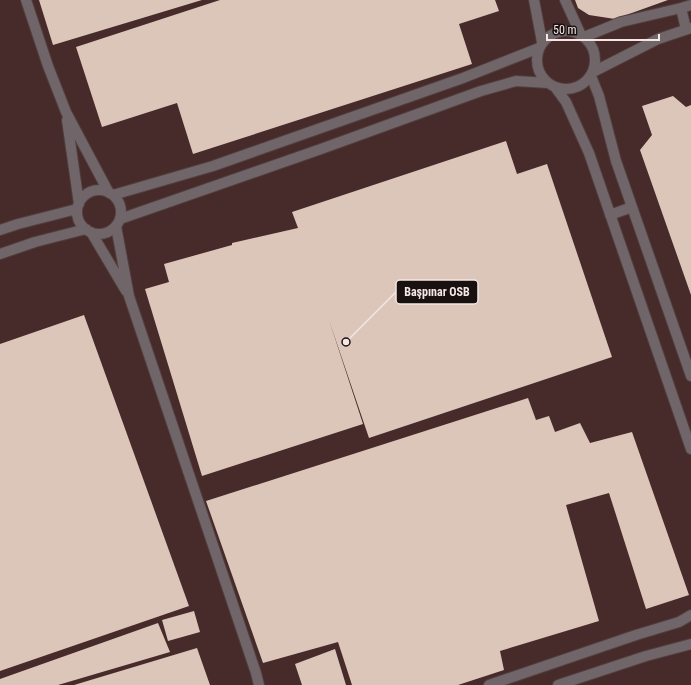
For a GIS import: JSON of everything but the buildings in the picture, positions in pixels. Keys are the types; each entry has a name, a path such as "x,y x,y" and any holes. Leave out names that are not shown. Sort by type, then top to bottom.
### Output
{"street":[{"path":"0,254 35,242 88,231 98,234 105,233 112,230 118,222 121,211 120,204 111,194 66,112 48,66 26,0"},
{"path":"534,0 541,45"},
{"path":"565,0 582,35"},
{"path":"582,35 621,22 681,8 691,4"},
{"path":"592,74 658,39 689,28 681,8"},
{"path":"118,222 481,91 516,82 551,85 563,89 571,89 579,86 586,82 592,74 596,57 590,42 582,35 572,31 563,30 548,36 541,45 537,57 538,67 541,76 551,85 566,102 589,153 691,449"},
{"path":"0,230 78,207 84,196 97,190 105,191 111,194 213,166 463,78 541,45"},
{"path":"592,74 616,161 691,376"},
{"path":"393,103 399,121"},
{"path":"66,112 78,217 80,223 88,231 129,296"},
{"path":"610,215 632,207"},
{"path":"118,222 129,296 259,685"},
{"path":"489,685 679,622 691,615"},
{"path":"558,685 646,656 691,644"},
{"path":"256,673 264,685"}],"shaded area":[{"path":"0,0 691,0 691,685 0,685"}],"place":[{"name":"Başpınar OSB","path":"346,342"}]}
